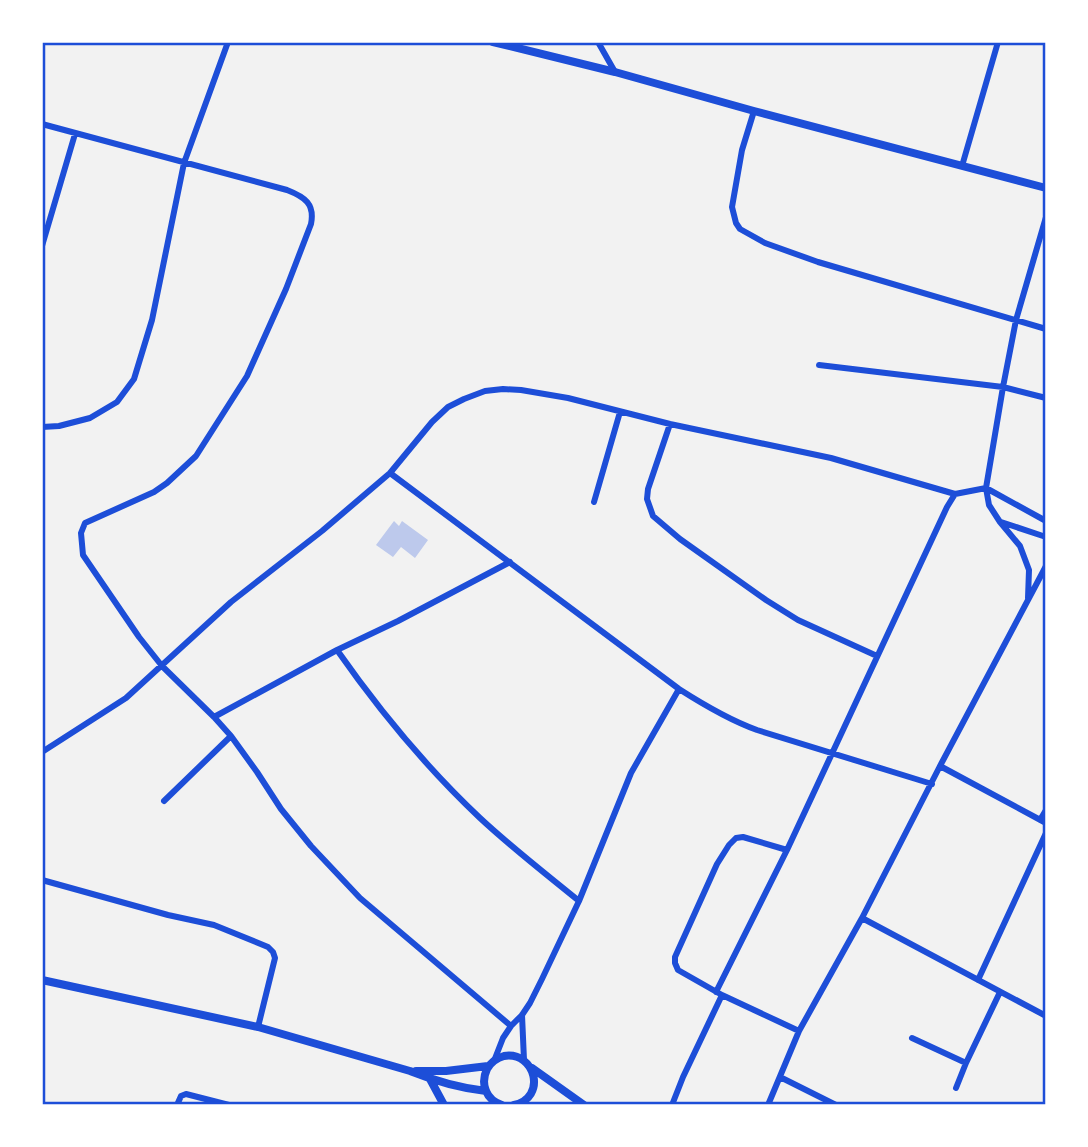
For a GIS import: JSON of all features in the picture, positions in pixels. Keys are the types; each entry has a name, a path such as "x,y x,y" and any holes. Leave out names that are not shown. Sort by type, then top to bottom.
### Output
{"street":[{"path":"42,427 60,426 90,418 117,402 134,379 152,320 184,163 228,42"},
{"path":"598,42 615,72"},
{"path":"962,166 998,42"},
{"path":"498,43 1046,188"},
{"path":"754,111 742,150 732,207 740,229 765,243 818,262 1046,329"},
{"path":"42,124 287,190 305,199 311,207 311,224 286,289 247,376 196,456 161,488 85,523 80,539 83,555 162,666 231,736 281,810 338,876 369,906 510,1026"},
{"path":"42,246 75,134"},
{"path":"1028,600 1029,570 1020,546 989,505 986,488 1016,320 1046,216"},
{"path":"819,365 1003,387 1046,398"},
{"path":"42,752 126,698 231,602 322,531 390,473 432,422 448,408 485,391 503,389 542,392 670,424 831,458 956,494 986,488 1046,521"},
{"path":"594,502 620,412"},
{"path":"670,424 648,489 649,510 657,521 798,620 877,656"},
{"path":"390,473 679,689 734,721 932,784"},
{"path":"671,1105 719,994 947,507 956,494"},
{"path":"1000,522 1046,537"},
{"path":"214,717 337,650 510,562"},
{"path":"768,1105 800,1031 1046,566"},
{"path":"337,650 383,712 471,810 579,901"},
{"path":"484,1105 487,1093 484,1078 491,1063 510,1026 522,1015 542,979 579,901 631,774 679,689"},
{"path":"163,801 231,736"},
{"path":"940,766 1043,822 1046,810"},
{"path":"978,980 1046,833"},
{"path":"787,850 743,837 736,838 717,864 675,957 678,970 719,994 800,1031"},
{"path":"42,880 214,925 268,947 275,958 258,1027"},
{"path":"862,918 1046,1016"},
{"path":"42,980 258,1027 430,1079 487,1093 496,1103 502,1105"},
{"path":"956,1088 1000,992"},
{"path":"520,1105 534,1086 533,1071 526,1063 522,1015"},
{"path":"912,1038 966,1063"},
{"path":"410,1071 446,1072 491,1063 509,1056 526,1063 584,1105"},
{"path":"780,1077 836,1105"},
{"path":"430,1079 444,1105"},
{"path":"177,1105 181,1096 186,1094 229,1105"}],"building":[{"path":"394,521 399,526 402,521 428,540 415,558 401,547 393,557 376,545"}]}
